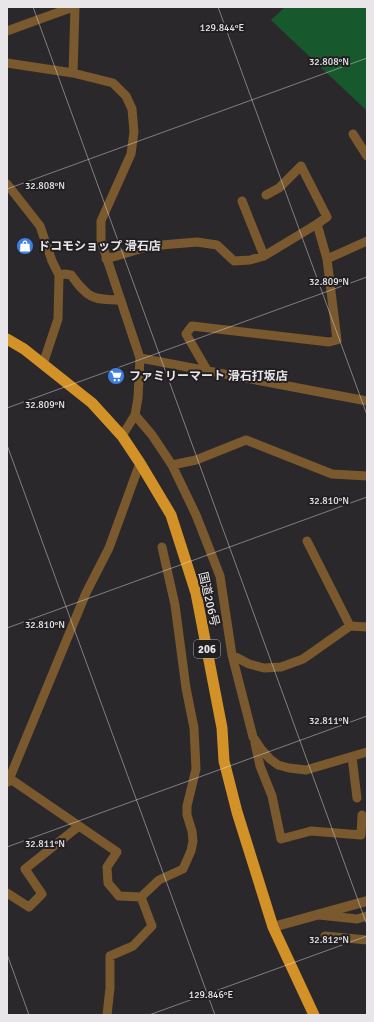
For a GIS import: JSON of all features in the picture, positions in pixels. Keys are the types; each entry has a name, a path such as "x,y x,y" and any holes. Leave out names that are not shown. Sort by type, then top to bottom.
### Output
{"highway":[{"name":"国道206号","path":"7,339 24,349 92,403 122,436 171,515 196,593 222,728 224,761 237,812 273,927 314,1015"}],"street":[{"path":"7,31 74,7 73,72"},
{"path":"7,63 73,72 113,83 126,96 132,109 134,132 131,154 101,221 101,241 106,259 140,358 138,398 135,415 122,436"},
{"path":"353,134 367,156"},
{"path":"106,259 150,246 196,242 217,245 234,261 250,260 264,256 327,216 301,166 279,188 266,195"},
{"path":"7,184 40,226 52,261 59,275 58,319 43,364"},
{"path":"242,201 264,256"},
{"path":"208,370 186,334 192,326 329,342 337,340 327,259 316,224"},
{"path":"327,259 367,241"},
{"path":"59,275 71,275 83,292 93,297 103,300 121,300"},
{"path":"140,358 367,401"},
{"path":"135,415 152,435 172,465 196,515 220,576 232,655 260,766 272,796 281,839 311,831 362,835 362,815"},
{"path":"172,465 196,460 246,440 332,474 367,476"},
{"path":"140,463 108,548 86,593 8,781 117,852 107,867 108,883 119,896 141,897 160,880 183,869 191,851 192,831 187,815 187,806 196,769 194,728 186,688 174,605 162,547"},
{"path":"307,541 350,626"},
{"path":"232,655 249,664 264,668 281,667 303,658 350,626 367,627"},
{"path":"253,736 270,759 278,765 289,768 306,770 367,752"},
{"path":"352,756 357,798"},
{"path":"7,893 29,907 42,894 25,869 79,826"},
{"path":"107,1015 110,988 110,956 133,946 152,926 141,897"},
{"path":"273,927 367,901"},
{"path":"316,915 357,919 367,916"},
{"path":"325,936 367,940"}],"green space":[{"path":"285,7 367,7 367,111 271,20"}],"place":[{"name":"ドコモショップ 滑石店","path":"25,246"},
{"name":"ファミリーマート 滑石打坂店","path":"116,376"}]}
